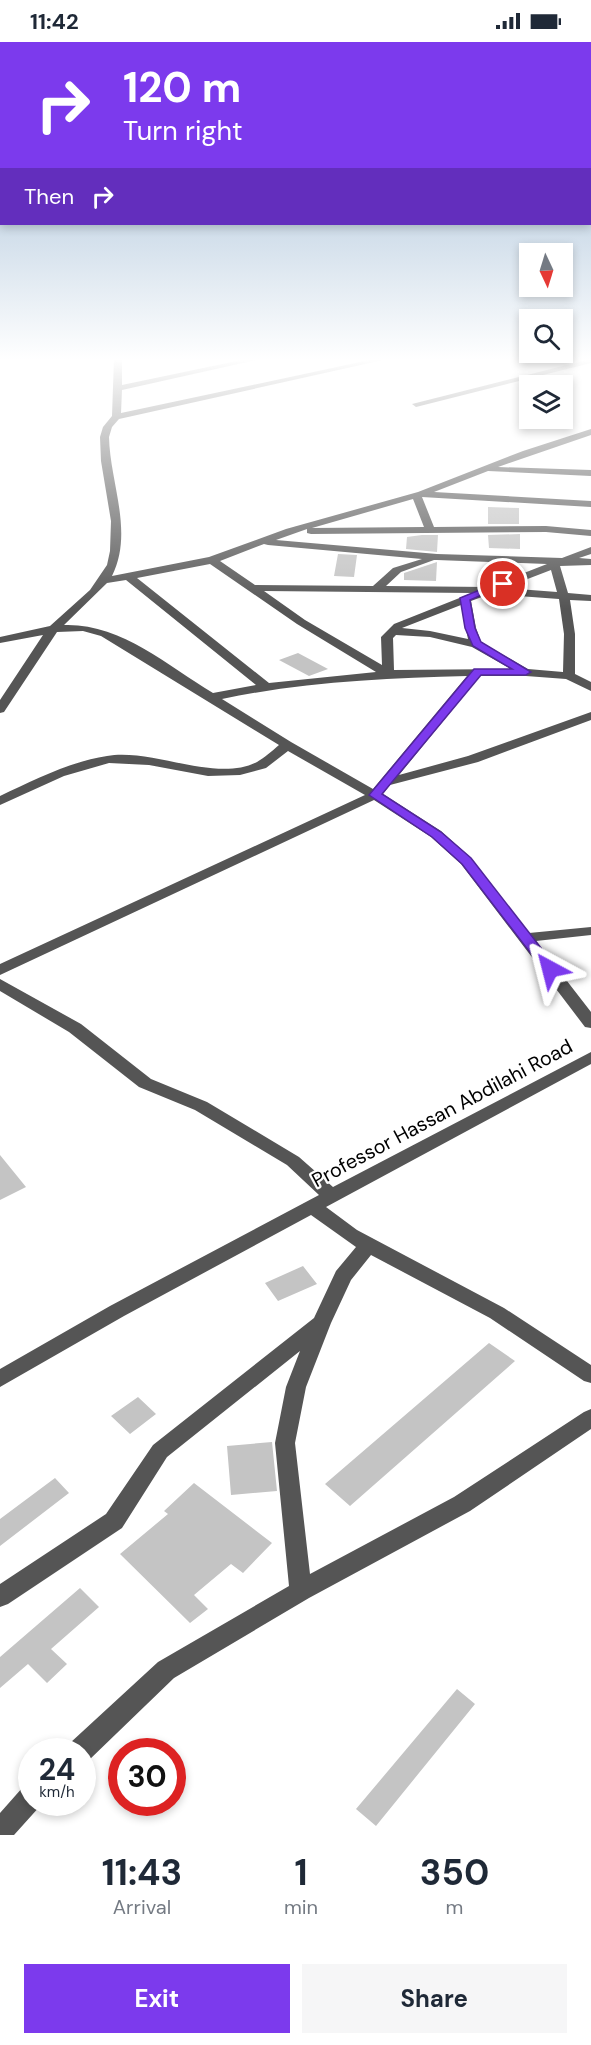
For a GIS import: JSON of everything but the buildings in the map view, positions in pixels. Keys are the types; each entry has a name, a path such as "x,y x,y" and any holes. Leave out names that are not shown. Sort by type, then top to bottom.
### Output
{"street":[{"path":"0,709 54,629 80,607 103,581 112,565 116,541 113,505 106,467 105,442"},
{"path":"103,581 212,560 290,531 419,495 561,442"},
{"path":"488,470 591,473"},
{"path":"419,495 549,516 591,533"},
{"path":"419,495 431,531"},
{"path":"290,531 431,531 549,516 591,504"},
{"path":"265,541 437,557 558,564 591,562"},
{"path":"388,674 387,637 398,626 591,550"},
{"path":"376,590 397,570 437,557"},
{"path":"212,560 301,622 388,674"},
{"path":"558,564 571,642 569,676"},
{"path":"128,576 266,687"},
{"path":"252,588 486,590 591,598"},
{"path":"465,598 470,628 476,644"},
{"path":"0,640 54,629 83,628 105,633 436,834 466,861 591,1023"},
{"path":"393,631 430,634 476,644 526,672"},
{"path":"212,698 266,687 388,674 478,671 569,676 591,687"},
{"path":"0,970 375,795 478,671"},
{"path":"386,783 473,759 591,716"},
{"path":"0,801 59,772 109,759 149,761 208,772 240,771 261,765 287,745"},
{"path":"526,938 591,931"},
{"path":"0,984 75,1028 145,1083 201,1106 292,1161 333,1197"},
{"name":"Professor Hassan Abdilahi Road","path":"0,1379 117,1311 591,1057"},
{"path":"314,1207 350,1236 497,1313 591,1375"},
{"path":"301,1591 285,1443 296,1387 321,1323 343,1276 369,1244"},
{"path":"0,1597 114,1521 160,1451 321,1323"},
{"path":"93,1738 166,1670 301,1591 462,1504 591,1418"},
{"path":"0,1832 18,1812"}],"route":[{"path":"503,584 465,598 470,628 476,644 526,672 478,671 375,795 436,834 466,861 550,969"}]}
